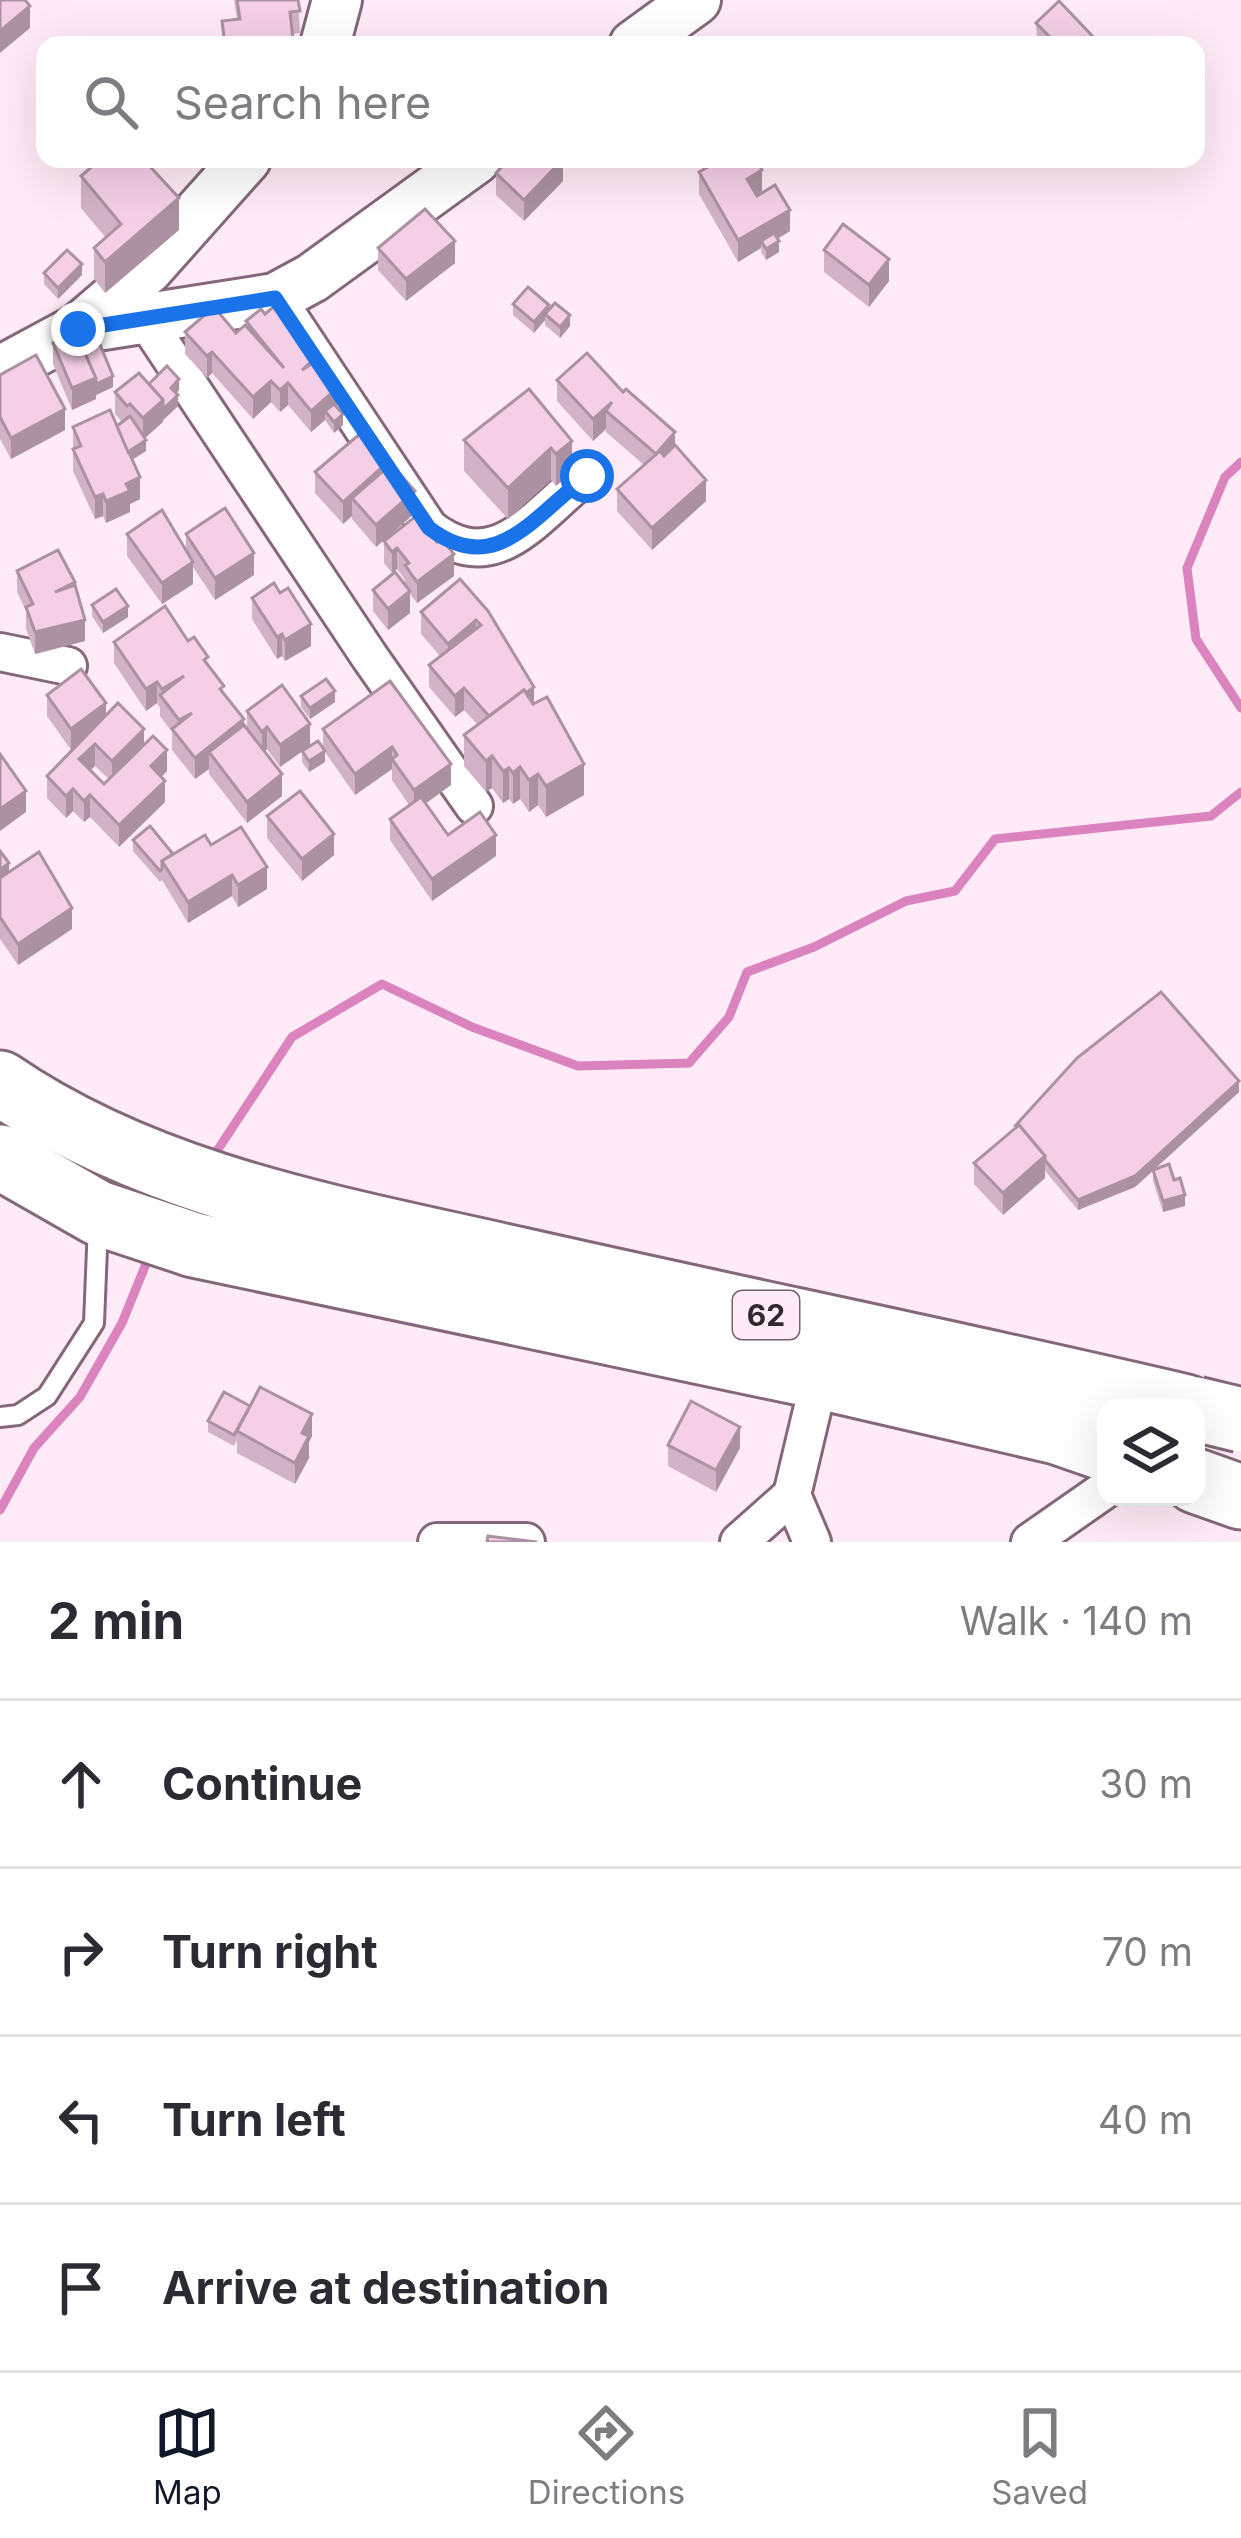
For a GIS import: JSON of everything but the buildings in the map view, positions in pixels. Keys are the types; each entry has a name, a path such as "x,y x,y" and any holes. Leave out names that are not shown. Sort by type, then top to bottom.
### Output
{"highway":[{"name":"62","path":"0,1083 42,1111 122,1152 274,1202 412,1262 820,1377 1082,1441"},
{"name":"62","path":"0,1156 98,1214 293,1268 412,1262 1147,1398"},
{"path":"1205,1411 1241,1420"},
{"path":"1205,1484 1241,1497"}],"street":[{"path":"328,36 338,0"},
{"path":"646,36 696,0"},
{"path":"0,371 78,329 148,269 238,168"},
{"path":"78,329 275,298 312,278 464,168"},
{"path":"275,298 429,528 446,541 462,548 498,546 587,476"},
{"path":"145,319 474,806"},
{"path":"0,652 68,666"},
{"path":"740,1542 791,1495 820,1377"},
{"path":"1205,1422 1241,1398"},
{"path":"791,1495 812,1542"},
{"path":"1030,1542 1097,1496"},
{"path":"436,1542 526,1542"}],"lane":[{"path":"0,1417 18,1415 47,1396 94,1323 98,1214"}],"waterway":[{"path":"1241,462 1225,477 1187,568 1196,639 1241,708"},
{"path":"211,1160 292,1037 382,984 472,1027 578,1066 689,1063 729,1017 747,972 814,947 906,901 955,891 995,839 1211,816 1241,792"},
{"path":"0,1510 34,1448 80,1397 122,1323 150,1254"}],"route":[{"path":"78,329 275,298 429,528 462,548 498,546 587,476"}]}
